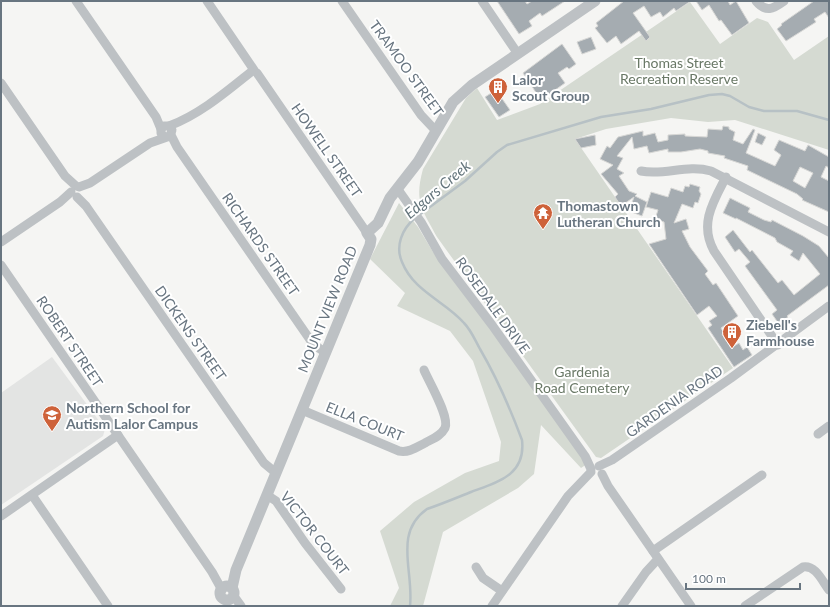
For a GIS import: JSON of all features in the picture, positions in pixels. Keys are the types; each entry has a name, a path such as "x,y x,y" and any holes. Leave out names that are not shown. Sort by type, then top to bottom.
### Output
{"street":[{"name":"RICHARDS STREET","path":"76,1 313,344 326,353"},
{"name":"HOWELL STREET","path":"207,1 248,61 254,73 264,83 367,233"},
{"name":"TRAMOO STREET","path":"342,1 421,115 436,131"},
{"path":"482,1 518,54"},
{"name":"MOUNT VIEW ROAD","path":"227,596 236,570 370,245 371,239 367,233 378,223 390,198 418,162 454,102 462,93 594,1"},
{"path":"756,1 764,9 771,9 784,1"},
{"path":"1,242 254,73"},
{"name":"DICKENS STREET","path":"1,83 264,463 276,473"},
{"path":"641,171 660,173 695,168 711,171 726,177 829,232"},
{"path":"726,177 709,212 706,230 708,238 714,251 778,345"},
{"name":"ROSEDALE DRIVE","path":"398,188 421,222 442,259 492,325 608,486 691,606"},
{"name":"ROBERT STREET","path":"1,265 227,596 241,606"},
{"name":"GARDENIA ROAD","path":"492,606 568,496 582,481 778,345 829,306"},
{"name":"ELLA COURT","path":"302,410 399,451 407,452 437,436 444,429 446,424 444,415 424,370"},
{"path":"818,434 829,426"},
{"path":"1,516 118,436"},
{"path":"653,551 762,475"},
{"path":"32,495 108,606"},
{"name":"VICTOR COURT","path":"267,495 276,501 305,543 341,588"},
{"path":"622,606 646,572 658,559"},
{"path":"476,567 483,578 502,591"},
{"path":"745,606 803,567 812,568 816,571 829,590"}],"shaded area":[{"name":"Northern School for Autism Lalor Campus","path":"52,357 105,429 103,436 1,505 1,393"}],"green space":[{"path":"690,2 720,44 757,18 768,22 794,60 829,36 829,150 735,120 708,122 671,118 606,129 575,139 733,368 601,458 596,457 437,237 421,205 419,190 420,180 423,169 466,98 477,88 497,120 540,104"},
{"path":"399,203 418,227 433,252 474,306 587,464 581,468 541,425 534,474 518,488 443,532 423,606 390,606 399,588 380,531 414,502 465,473 499,461 501,442 473,361 450,331 397,306 405,293 370,259"}],"building":[{"path":"497,1 525,1 527,4 532,1 565,1 542,16 540,13 529,21 532,26 519,34"},
{"path":"624,1 691,1 676,11 674,8 663,17 660,12 651,17 644,6 633,13 650,37 646,41 639,31 621,44 616,36 607,43 595,28 598,26 596,23"},
{"path":"696,1 728,1 730,5 736,1 749,23 732,35 721,20 719,21 709,5 702,10"},
{"path":"814,1 829,1 829,18 825,12 814,19 816,22 786,41 777,29 782,25 781,24"},
{"path":"591,37 596,49 582,54 577,42"},
{"path":"562,44 576,64 569,69 567,67 558,73 565,83 541,100 523,73"},
{"name":"Lalor Scout Group","path":"496,90 510,110 499,117 485,97"},
{"path":"723,126 729,127 729,129 735,132 733,140 743,144 753,129 755,130 746,153 775,166 781,155 774,150 779,140 805,151 808,145 829,157 829,168 826,166 821,177 829,181 829,212 802,200 803,199 797,194 747,170 748,166 724,158 725,156 708,153 708,151 700,149 681,152 668,152 668,149 649,153 647,146 634,149 632,137 617,156 623,158 617,169 624,173 619,176 629,191 637,194 635,196 647,202 642,216 629,211 634,197 621,206 615,197 618,194 601,174 613,165 600,159 607,146 610,148 618,137 643,131 643,136 655,133 658,142 668,140 668,135 685,134 685,136 707,137 708,129 722,130","holes":["800,167 813,173 805,188 793,181"]},
{"path":"758,133 766,137 762,145 755,142"},
{"path":"595,135 596,145 581,148 575,139"},
{"path":"690,184 700,187 699,191 701,194 698,203 695,202 693,208 682,204 674,223 686,219 689,229 682,231 690,247 708,271 705,274 713,285 716,283 738,316 721,328 724,333 722,334 731,348 739,343 743,350 747,347 752,355 734,367 708,328 712,325 709,321 717,316 709,306 697,315 649,244 666,239 664,222 655,219 658,210 646,207 651,192 668,197 671,188 683,192 685,186 689,187"},
{"path":"730,198 750,208 748,212 764,220 771,222 772,220 803,236 819,246 829,258 829,285 787,316 788,317 779,324 772,314 777,310 745,266 750,262 739,249 735,252 725,237 733,230 750,252 752,250 778,283 782,280 794,295 820,274 803,253 799,261 790,255 793,251 777,242 775,238 723,213"}],"waterway":[{"name":"Edgars Creek","path":"419,215 465,181 507,145 601,117 651,109 709,95 722,94 730,96 749,107 764,111 797,111 829,120"},
{"name":"Edgars Creek","path":"410,606 407,553 411,529 417,519 427,509 491,485 508,475 515,469 520,461 522,452 522,440 508,405 471,332 456,315 430,296 414,281 402,262 399,250 401,238 406,227 415,218"}],"place":[{"name":"Lalor Scout Group","path":"498,104"},
{"name":"Thomastown Lutheran Church","path":"543,230"},
{"name":"Ziebell's Farmhouse","path":"732,349"},
{"name":"Northern School for Autism Lalor Campus","path":"52,432"}],"park label":[{"name":"Thomas Street Recreation Reserve","path":"679,70"},
{"name":"Gardenia Road Cemetery","path":"582,380"}]}
